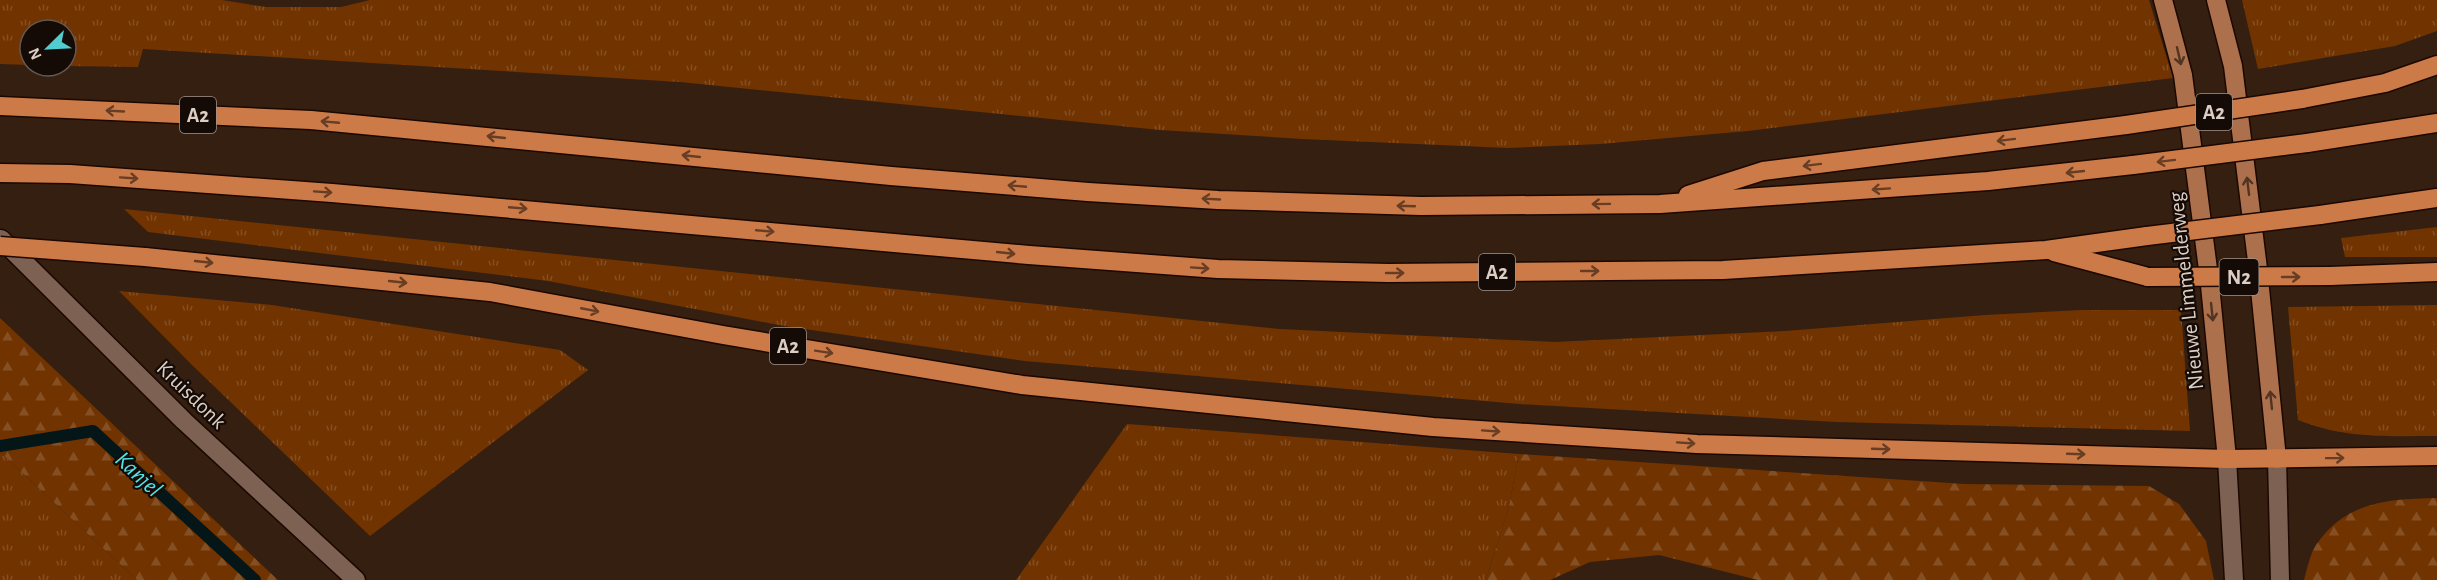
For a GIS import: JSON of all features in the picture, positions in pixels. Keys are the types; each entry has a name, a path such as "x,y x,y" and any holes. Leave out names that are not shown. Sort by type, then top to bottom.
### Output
{"highway":[{"name":"A2","path":"1660,204 1763,171 2126,125 2302,99 2385,83 2437,65"},
{"name":"A2","path":"4,106 311,120 891,176 1218,200 1422,206 1660,204 1988,181 2307,143 2437,123"},
{"name":"A2","path":"0,173 70,174 541,210 1029,255 1218,269 1388,273 1723,270 2046,250 2437,198"},
{"name":"A2","path":"0,246 146,256 490,292 723,335 1022,385 1433,427 1697,444 2227,459"},
{"name":"N2","path":"2046,250 2148,278 2437,272"},
{"path":"2227,459 2437,456"}],"main road":[{"name":"Nieuwe Limmelderweg","path":"2163,0 2183,75 2210,285 2227,459"},
{"path":"2216,0 2234,78 2258,269 2277,459"}],"street":[{"name":"Kruisdonk","path":"0,237 184,421 356,580"},
{"name":"Nieuwe Limmelderweg","path":"2227,459 2234,580"},
{"path":"2277,459 2280,580"}],"green space":[{"path":"0,0 222,0 266,7 341,7 370,0 2149,0 2173,78 1748,131 1600,144 1508,148 1160,130 680,82 143,49 138,67 78,66 78,18 18,18 18,65 0,64"},
{"path":"2242,0 2437,0 2437,31 2395,46 2258,69"},
{"path":"124,209 1279,329 1555,342 1785,331 1985,315 2082,310 2181,310 2190,431 1837,422 1519,404 1025,361 784,326 548,281 148,232"},
{"path":"2437,227 2437,257 2345,257 2341,238"},
{"path":"119,291 272,305 560,350 588,370 370,536 192,365"},
{"path":"2437,305 2437,436 2383,436 2349,433 2333,431 2298,420 2288,307"},
{"path":"0,318 278,580 137,580 0,452"},
{"path":"1127,424 1519,454 1509,506 1486,580 1016,580"},
{"path":"0,452 137,580 0,580"},
{"path":"1519,454 1965,484 2149,486 2179,504 2206,541 2214,580 1758,580 1659,555 1590,562 1550,580 1486,580 1509,506"},
{"path":"2437,498 2437,580 2304,580 2316,545 2341,519 2370,505"}],"waterway":[{"name":"Kanjel","path":"0,446 93,431 255,580"}]}
